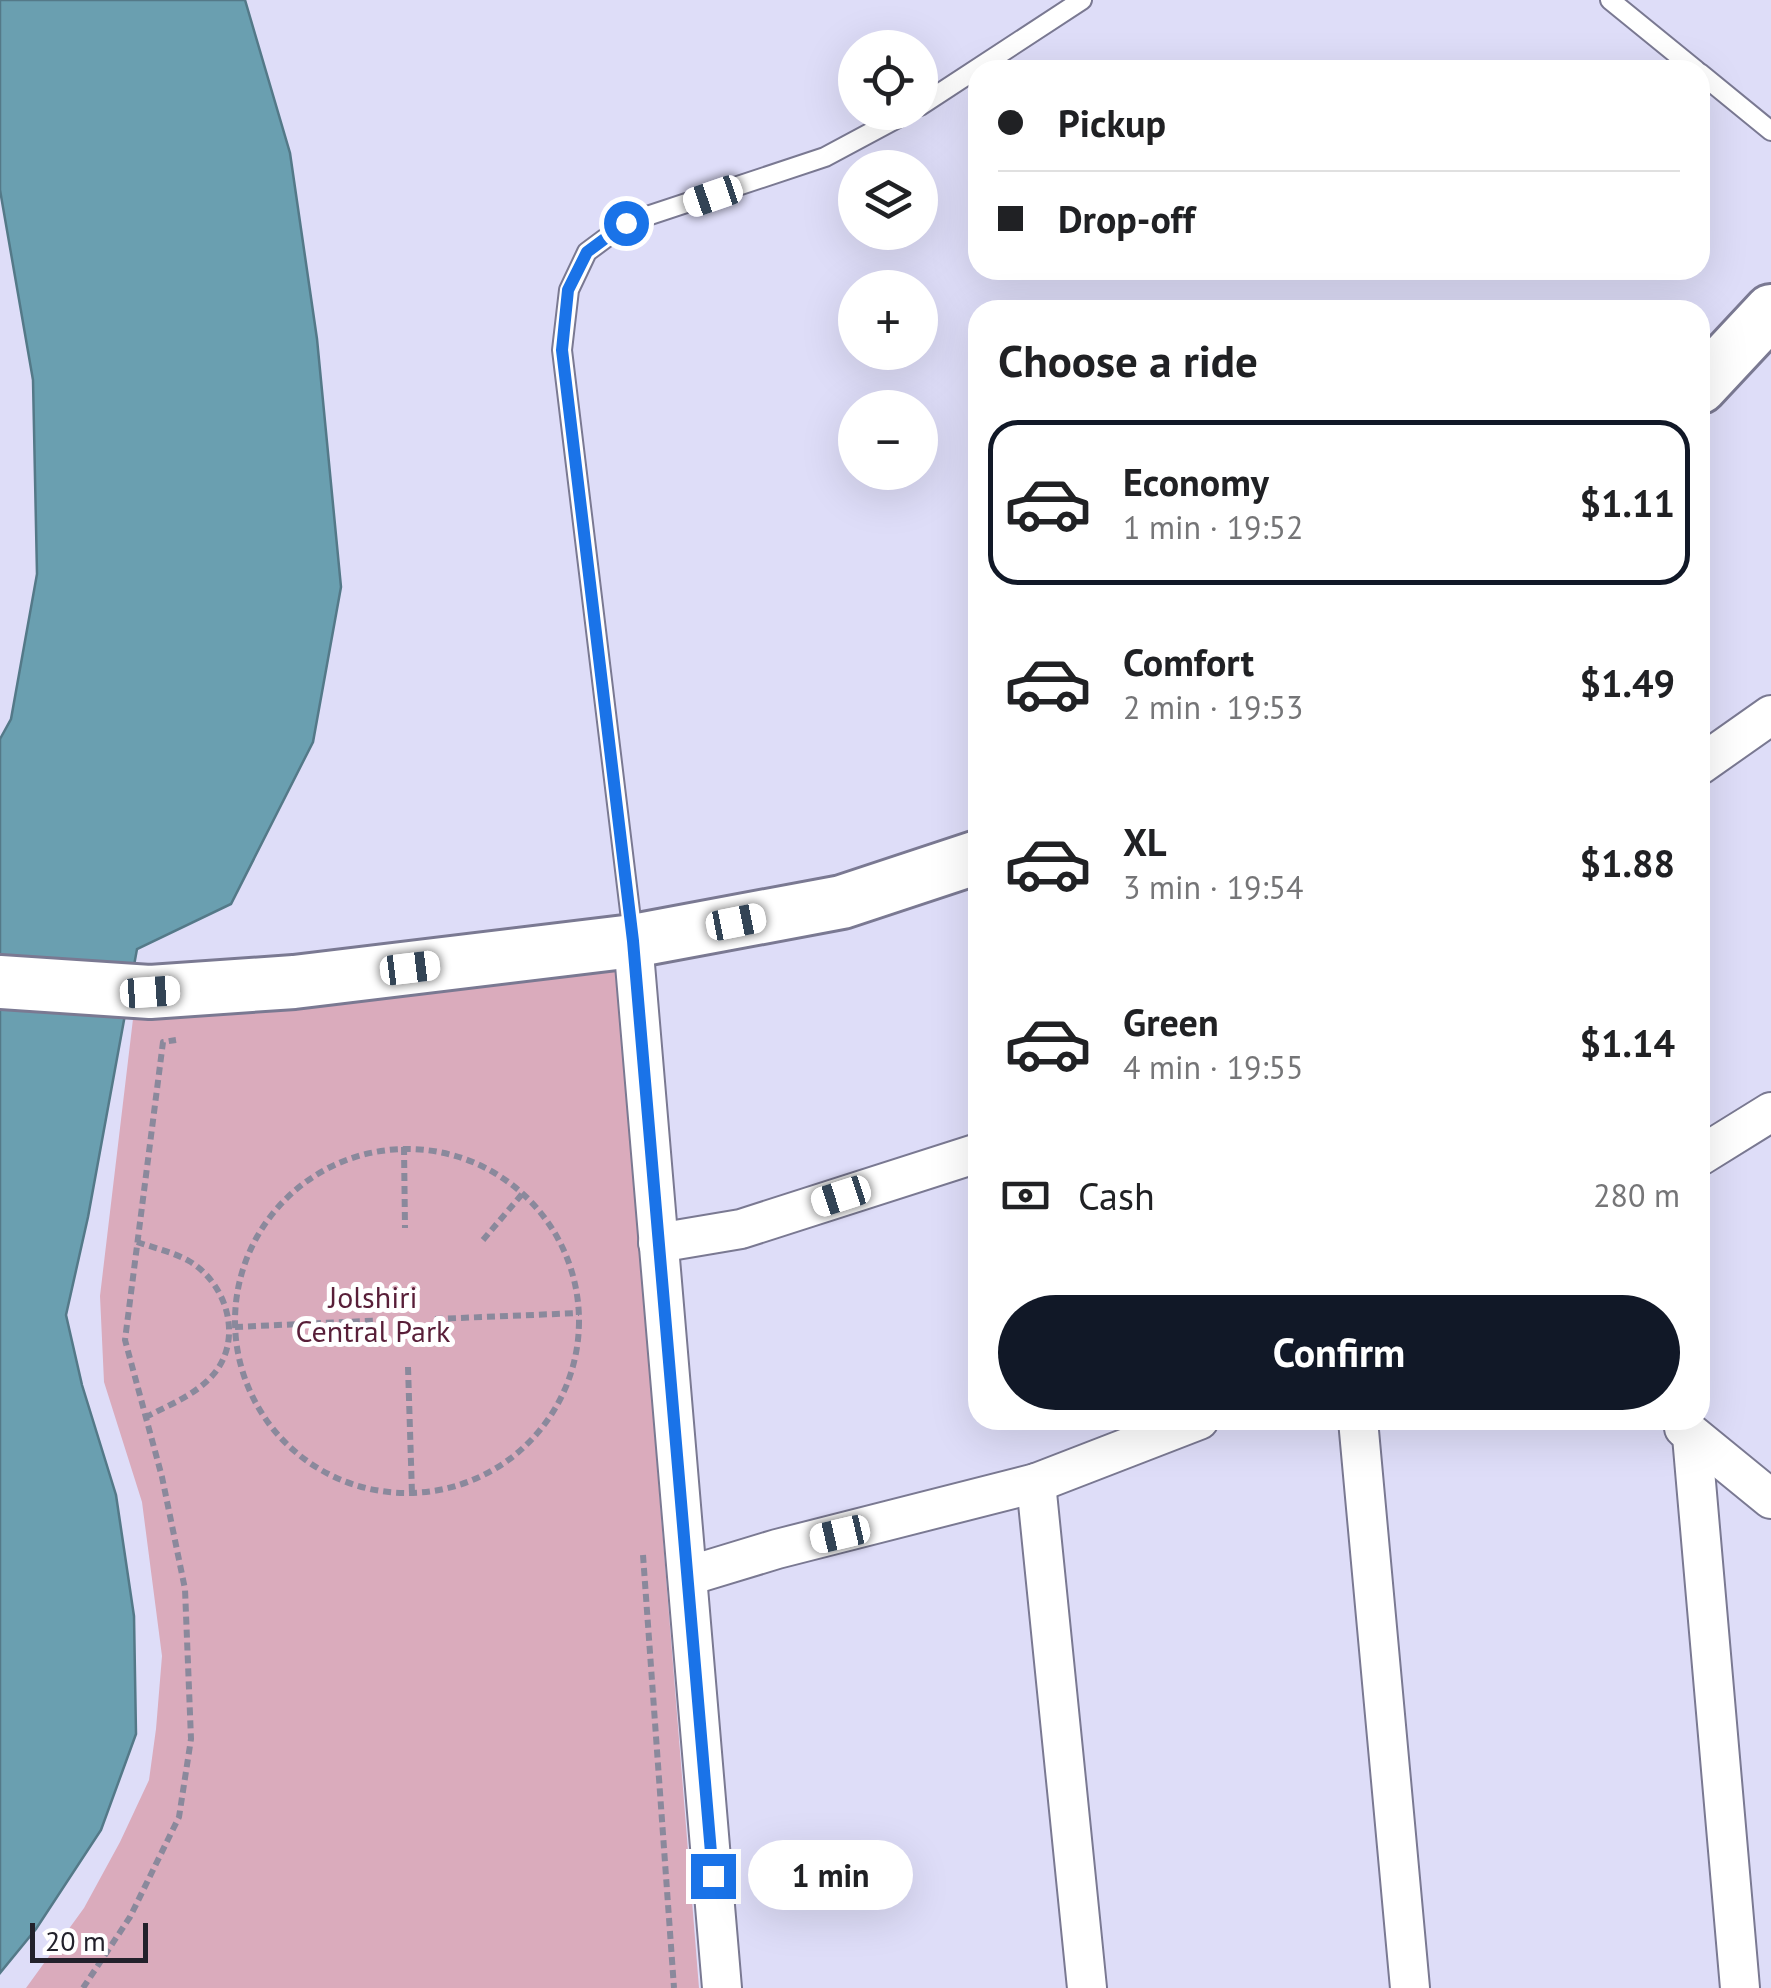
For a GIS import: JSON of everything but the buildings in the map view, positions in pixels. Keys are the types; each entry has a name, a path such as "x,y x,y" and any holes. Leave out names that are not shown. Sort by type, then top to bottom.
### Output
{"street":[{"path":"1710,376 1771,311"},
{"path":"1710,758 1771,715"},
{"path":"0,982 150,992 294,982 633,941 842,902 968,860"},
{"path":"633,941 722,1988"},
{"path":"1710,1150 1771,1112"},
{"path":"658,1243 741,1228 968,1156"},
{"path":"688,1576 776,1549 1036,1483 1172,1430"},
{"path":"1359,1430 1410,1988"},
{"path":"1683,1430 1740,1988"},
{"path":"1685,1430 1771,1499"},
{"path":"1036,1483 1087,1988"}],"lane":[{"path":"990,60 1082,0"},
{"path":"1610,0 1683,60"},
{"path":"938,94 968,75"},
{"path":"1710,82 1771,131"},
{"path":"633,941 562,350 568,290 587,252 626,223 825,157 876,130"}],"path":[{"path":"82,1988 130,1917 179,1817 191,1739 185,1588 125,1340 163,1042"},
{"path":"404,1148 406,1228"},
{"path":"404,1148 439,1150 481,1164 523,1193 545,1217 567,1256 579,1314 570,1376 548,1420 525,1444 484,1475 450,1488 412,1494 354,1485 321,1470 283,1440 248,1386 235,1327 243,1267 261,1229 290,1194 322,1170 357,1155 404,1148"},
{"path":"483,1240 523,1193"},
{"path":"137,1242 190,1262 208,1278 228,1314 230,1336 214,1374 196,1390 146,1417"},
{"path":"434,1320 579,1314"},
{"path":"235,1327 388,1320"},
{"path":"408,1367 412,1494"}],"green space":[{"name":"Jolshiri Central Park","path":"616,954 699,1988 26,1988 84,1908 120,1842 149,1780 156,1729 162,1656 142,1502 104,1382 100,1296 133,1019"}],"water":[{"path":"0,0 245,0 290,153 317,339 341,587 313,742 231,904 137,949 66,1315 82,1385 116,1495 134,1616 136,1734 101,1830 36,1929 0,1973 0,739 11,719 37,574 33,380 0,190"}],"route":[{"path":"626,223 587,252 568,290 562,350 633,941 713,1876"}]}
